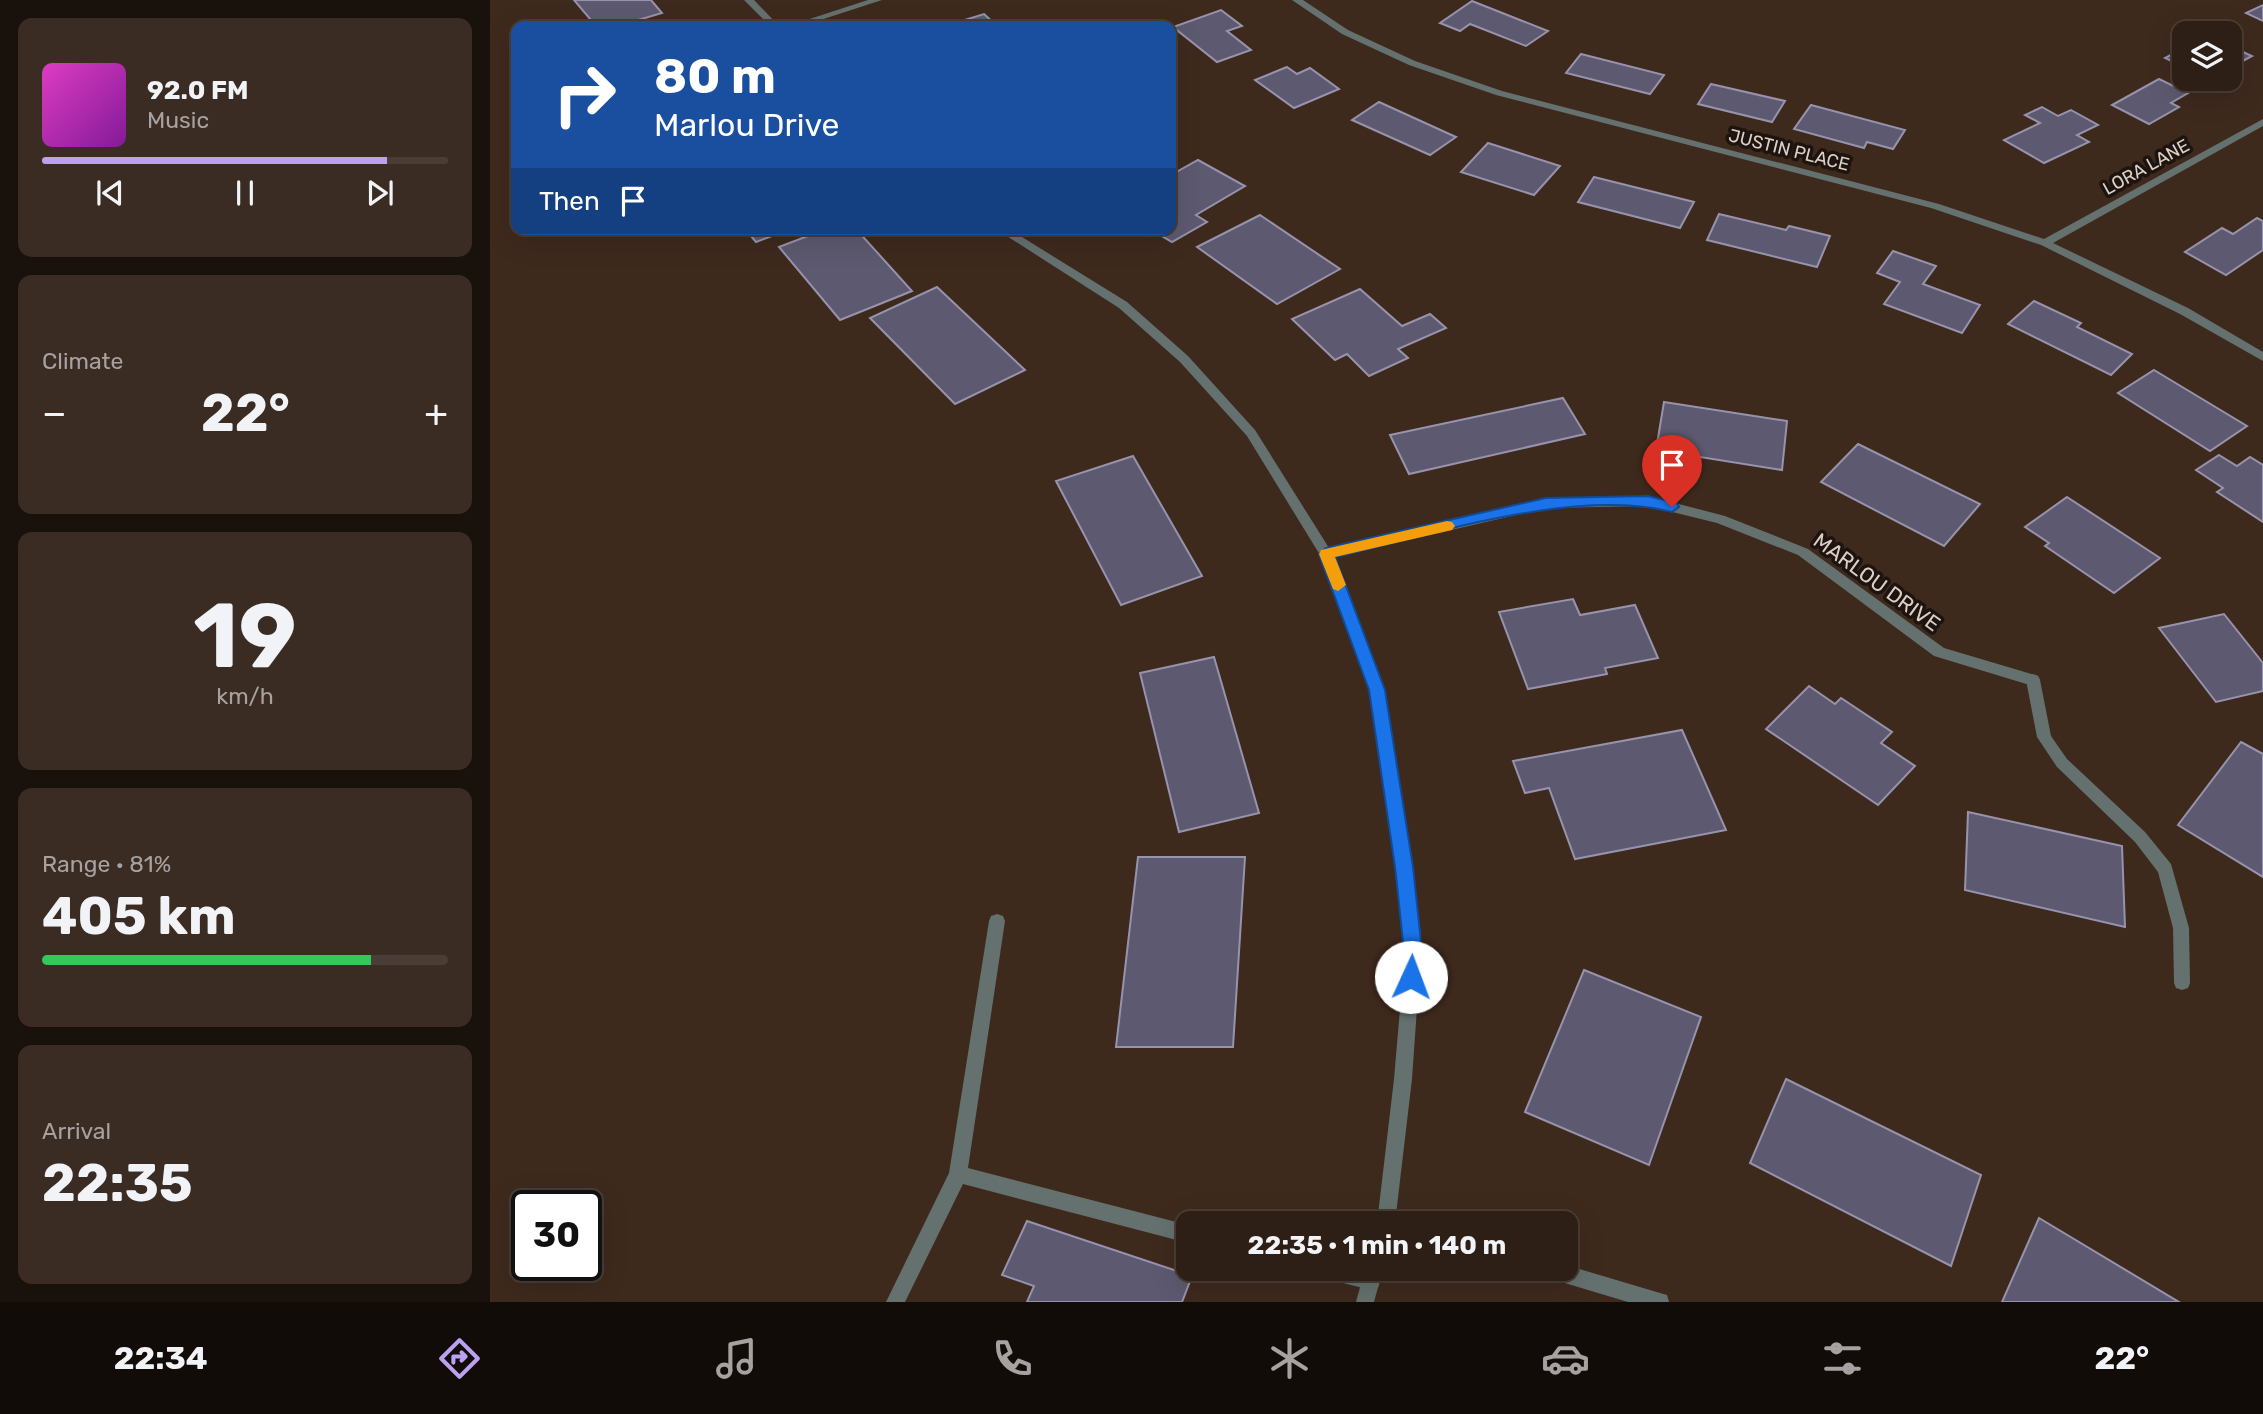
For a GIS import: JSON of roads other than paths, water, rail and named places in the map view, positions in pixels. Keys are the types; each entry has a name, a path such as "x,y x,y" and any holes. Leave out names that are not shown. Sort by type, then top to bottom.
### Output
{"street":[{"path":"749,0 770,21"},
{"path":"809,21 877,0"},
{"name":"JUSTIN PLACE","path":"1297,0 1345,32 1412,63 1499,93 1935,206 2045,243 2184,311 2263,357"},
{"name":"LORA LANE","path":"2045,243 2263,122"},
{"path":"1011,235 1123,305 1184,359 1251,433 1326,554 1377,690 1404,867 1413,951 1404,1079 1390,1211"},
{"name":"MARLOU DRIVE","path":"1326,554 1546,503 1648,501 1720,519 1803,552 1939,652 2033,680 2044,737 2056,754 2140,837 2165,869 2180,928 2182,983"},
{"path":"895,1302 958,1174 997,921"},
{"path":"958,1174 1176,1231"},
{"path":"1578,1278 1660,1302"},
{"path":"1365,1302 1370,1281"}]}
